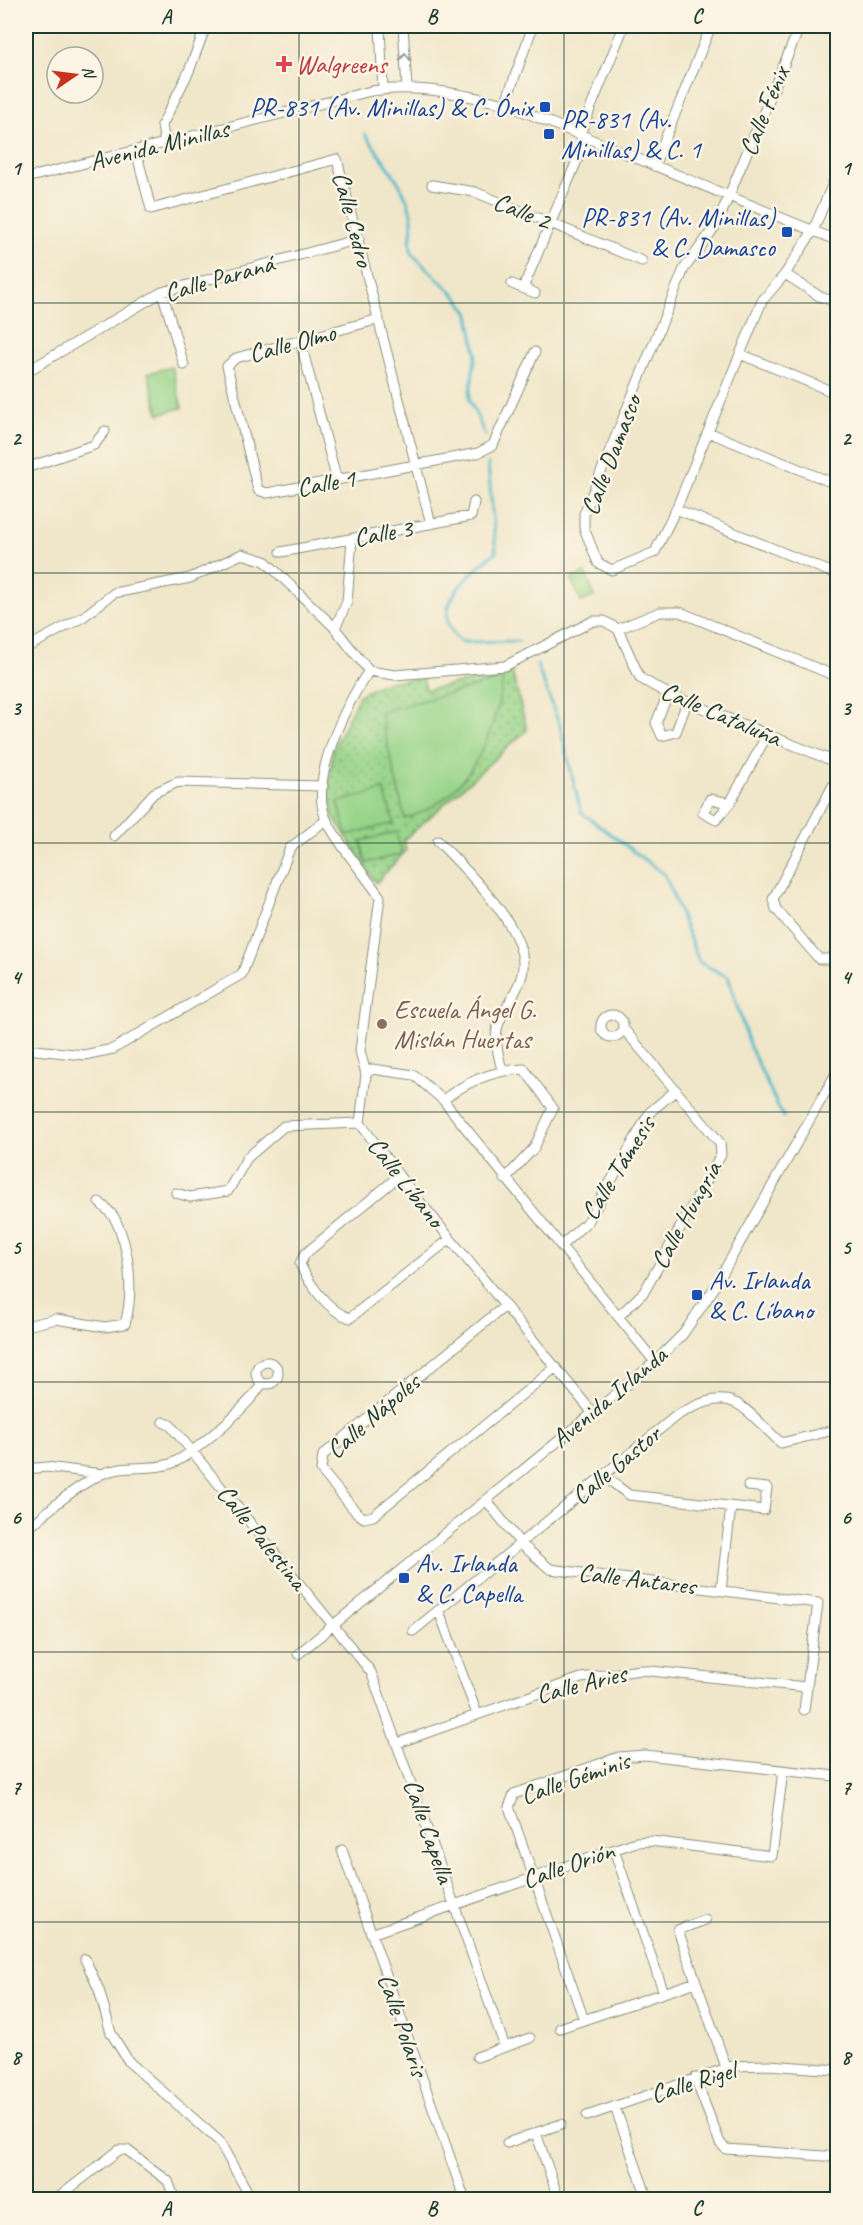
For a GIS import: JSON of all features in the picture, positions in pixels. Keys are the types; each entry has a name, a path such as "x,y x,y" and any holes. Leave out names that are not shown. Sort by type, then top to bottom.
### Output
{"street":[{"path":"165,144 162,125 189,71 206,26"},
{"path":"380,26 383,90"},
{"path":"403,26 407,88"},
{"path":"505,104 533,26"},
{"path":"523,288 550,223 624,26"},
{"path":"654,166 711,26"},
{"name":"Calle Fénix","path":"729,196 800,26"},
{"name":"Avenida Minillas","path":"26,178 383,90 407,88 450,91 505,104 837,241"},
{"name":"Calle Cedro","path":"136,151 151,209 337,159 431,524"},
{"name":"Calle Damasco","path":"729,196 717,224 684,269 584,514 584,528 598,563 612,570 655,552 676,509 762,301 786,274 813,231 837,171"},
{"name":"Calle 2","path":"432,185 475,192 642,261"},
{"name":"Calle Paraná","path":"26,372 162,292 359,239"},
{"path":"786,274 819,296 837,304"},
{"path":"512,284 535,293"},
{"path":"162,292 184,365"},
{"name":"Calle Olmo","path":"240,420 227,366 236,358 379,319"},
{"path":"300,340 337,481"},
{"name":"Calle 1","path":"240,420 258,490 267,493 465,456 493,445 535,352"},
{"path":"740,354 837,394"},
{"path":"26,468 94,445 105,431"},
{"path":"708,432 837,485"},
{"name":"Calle 3","path":"281,552 471,516 474,502"},
{"path":"676,509 837,575"},
{"path":"335,628 346,602 352,539"},
{"path":"26,648 83,617 114,593 190,578 242,554 265,561 335,628 369,671 395,675 506,666 593,621 604,621 618,629 660,612 680,612 837,677"},
{"name":"Calle Cataluña","path":"618,629 640,678 668,694 837,763"},
{"path":"26,1049 84,1055 113,1049 242,974 290,848 326,820 323,786 332,738 351,696 369,671"},
{"path":"668,694 656,723 662,736 676,732 687,702"},
{"path":"730,803 767,735"},
{"path":"837,776 773,899 776,909 819,959 829,959 837,951"},
{"path":"114,836 154,793 178,782 323,786"},
{"name":"Calle Líbano","path":"326,820 380,897 360,1051 366,1074 360,1123 399,1176 592,1412"},
{"path":"438,842 487,894 516,937 525,960 521,980 497,1023 495,1043 502,1070"},
{"name":"Calle Hungría","path":"618,1317 644,1292 721,1155 720,1143 623,1028"},
{"path":"366,1074 372,1069 414,1075 443,1100 655,1362"},
{"path":"443,1100 463,1084 502,1070 524,1069 553,1108 534,1148 505,1179"},
{"name":"Avenida Irlanda","path":"298,1654 655,1362 683,1334 713,1290 837,1070"},
{"name":"Calle Támesis","path":"561,1246 589,1220 650,1112 676,1090"},
{"path":"176,1193 190,1197 228,1191 247,1158 284,1126 360,1123"},
{"path":"399,1176 304,1254 300,1264 306,1276 338,1315 350,1318 450,1239"},
{"path":"26,1326 56,1319 105,1327 125,1324 130,1305 124,1239 114,1216 99,1202"},
{"name":"Calle Nápoles","path":"506,1306 322,1455 321,1470 363,1518 373,1516 556,1367"},
{"path":"26,1531 49,1508 102,1474 122,1468 170,1464 248,1404 262,1383"},
{"name":"Calle Gastor","path":"413,1631 676,1416 699,1403 718,1398 736,1402 781,1443 837,1429"},
{"name":"Calle Palestina","path":"163,1422 170,1425 334,1625"},
{"path":"26,1470 47,1467 102,1474"},
{"path":"604,1476 629,1495 764,1510 767,1488 748,1486"},
{"name":"Calle Antares","path":"486,1500 521,1544 550,1569 818,1603 806,1687"},
{"path":"721,1590 731,1507"},
{"path":"439,1611 477,1714"},
{"name":"Calle Capella","path":"334,1625 371,1672 505,2047"},
{"name":"Calle Aries","path":"398,1743 581,1678 641,1670 806,1687"},
{"path":"804,1710 806,1687"},
{"name":"Calle Géminis","path":"584,2020 509,1807 514,1794 619,1757 663,1757 835,1776"},
{"name":"Calle Orión","path":"371,1934 614,1850 650,1841 772,1856 783,1771"},
{"name":"Calle Polaris","path":"342,1850 465,2199"},
{"path":"614,1850 664,1993"},
{"path":"705,1920 678,1930 726,2067"},
{"path":"85,1959 99,1990 111,2033 129,2062 219,2141 252,2199"},
{"path":"560,2028 696,1982"},
{"path":"477,2057 530,2038"},
{"name":"Calle Rigel","path":"586,2116 726,2067 769,2065 837,2070"},
{"path":"695,2078 720,2143 726,2149 837,2157"},
{"path":"615,2107 648,2199"},
{"path":"507,2143 561,2124"},
{"path":"536,2133 559,2199"},
{"path":"55,2199 119,2150 127,2151 168,2181 175,2199"}],"green space":[{"path":"172,367 182,408 159,414 148,373"},
{"path":"585,573 595,596 581,602 571,579"},
{"path":"512,672 527,730 404,840 406,851 376,883 333,816 328,791 333,748 360,694 386,682 423,678 426,690"},
{"path":"503,679 493,724 474,764 461,782 445,797 427,810 405,819 380,712"},
{"path":"384,790 394,823 347,835 338,802"},
{"path":"396,832 402,854 366,863 361,841"}],"waterway":[{"path":"365,134 406,196 412,219 410,242 413,255 458,298 469,314 476,353 469,399 485,435"},
{"path":"488,464 496,552 455,592 447,617 451,630 461,642 519,641"},
{"path":"537,665 560,726 581,812 665,875 699,962 728,977 750,1047 783,1117"},
{"path":"833,1133 838,1133"}],"place":[{"name":"Walgreens","path":"284,64"},
{"name":"PR-831 (Av. Minillas) & C. Ónix","path":"545,107"},
{"name":"PR-831 (Av. Minillas) & C. 1","path":"549,134"},
{"name":"PR-831 (Av. Minillas) & C. Damasco","path":"787,232"},
{"name":"Escuela Ángel G. Mislán Huertas","path":"382,1024"},
{"name":"Av. Irlanda & C. Líbano","path":"697,1295"},
{"name":"Av. Irlanda & C. Capella","path":"404,1578"}]}
